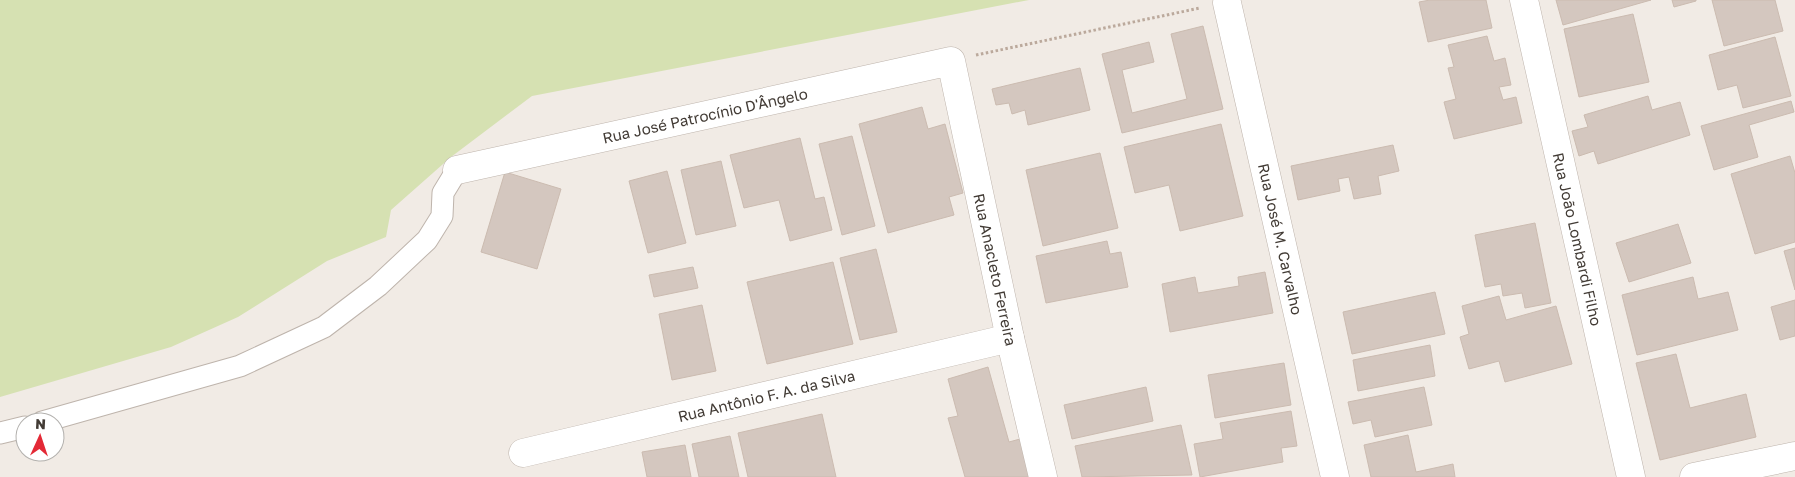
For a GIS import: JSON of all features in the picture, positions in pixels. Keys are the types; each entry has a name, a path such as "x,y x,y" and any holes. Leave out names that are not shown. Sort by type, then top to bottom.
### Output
{"street":[{"name":"Rua João Lombardi Filho","path":"1524,0 1632,477"},
{"name":"Rua José M. Carvalho","path":"1227,3 1335,477"},
{"name":"Rua José Patrocínio D'Ângelo","path":"457,170 951,61"},
{"name":"Rua Anacleto Ferreira","path":"951,61 1010,338 1043,477"},
{"path":"65,415 240,366 324,327 378,286 427,240 442,216 443,193 457,170"},
{"name":"Rua Antônio F. A. da Silva","path":"522,453 1010,338"},
{"path":"0,433 15,429"},
{"path":"1694,477 1795,456"}],"path":[{"path":"951,61 1227,3"}],"green space":[{"path":"0,0 1029,0 532,96 451,157 391,210 386,237 327,261 238,317 171,347 0,397"}],"building":[{"path":"1430,0 1486,0 1492,28 1428,42 1419,2"},
{"path":"1556,0 1651,0 1563,25"},
{"path":"1672,0 1696,0 1696,1 1674,7"},
{"path":"1712,0 1775,0 1783,31 1724,46"},
{"path":"1633,14 1649,82 1579,97 1564,29"},
{"path":"1203,26 1223,109 1122,133 1102,54 1149,42 1154,62 1122,70 1132,113 1187,99 1171,34"},
{"path":"1487,36 1494,61 1505,58 1511,85 1499,87 1503,100 1516,97 1522,123 1454,139 1444,102 1456,99 1448,68 1454,67 1448,45"},
{"path":"1775,37 1791,96 1743,108 1737,85 1718,90 1709,55"},
{"path":"1080,68 1090,110 1028,125 1025,110 1012,114 1009,103 996,105 992,89"},
{"path":"1648,96 1652,110 1680,102 1690,135 1598,164 1594,151 1579,156 1572,131 1588,127 1584,115"},
{"path":"1791,101 1794,112 1749,125 1758,157 1714,170 1701,126"},
{"path":"922,107 928,129 945,124 963,193 949,197 954,215 888,233 859,124"},
{"path":"1221,124 1243,216 1180,231 1169,185 1135,193 1124,147"},
{"path":"852,136 875,226 842,235 819,144"},
{"path":"800,138 815,199 824,197 832,230 790,241 779,200 744,208 730,155"},
{"path":"1393,145 1399,171 1378,176 1381,194 1354,199 1349,177 1338,179 1340,191 1298,200 1291,166"},
{"path":"1100,153 1118,228 1043,246 1026,170"},
{"path":"1790,156 1795,173 1795,242 1755,254 1731,174"},
{"path":"721,161 736,226 696,235 681,170"},
{"path":"667,171 686,243 648,253 629,181"},
{"path":"505,172 561,189 537,269 481,252"},
{"path":"1535,223 1551,303 1525,308 1522,293 1503,296 1501,284 1485,287 1475,235"},
{"path":"1678,224 1691,263 1629,282 1616,243"},
{"path":"1107,241 1110,254 1121,252 1128,287 1046,303 1036,256"},
{"path":"1795,248 1795,290 1784,251"},
{"path":"876,249 897,332 860,340 840,258"},
{"path":"833,262 853,344 767,364 747,282"},
{"path":"693,267 698,288 654,297 649,275"},
{"path":"1265,272 1273,313 1170,332 1162,284 1195,277 1198,293 1239,286 1238,277"},
{"path":"1693,277 1698,299 1728,292 1738,330 1637,355 1622,295"},
{"path":"1435,292 1445,334 1352,354 1343,312"},
{"path":"1499,296 1506,320 1556,306 1572,364 1505,382 1499,361 1469,369 1460,337 1469,334 1462,306"},
{"path":"1795,300 1795,336 1780,340 1771,307"},
{"path":"702,305 716,371 672,380 659,314"},
{"path":"1430,345 1435,376 1358,391 1353,360"},
{"path":"1676,354 1690,408 1746,394 1756,437 1660,460 1636,363"},
{"path":"1284,363 1291,405 1215,418 1208,375"},
{"path":"988,367 1009,442 1020,439 1031,477 965,477 948,418 958,416 948,379"},
{"path":"1146,387 1153,421 1072,439 1064,405"},
{"path":"1424,387 1432,425 1375,437 1371,420 1353,424 1348,402"},
{"path":"1291,411 1297,446 1281,448 1283,462 1200,477 1194,444 1223,439 1220,423"},
{"path":"822,414 836,477 748,477 738,433"},
{"path":"1181,425 1192,475 1082,477 1075,446"},
{"path":"1408,435 1416,472 1453,464 1455,477 1371,477 1364,445"},
{"path":"730,436 739,477 699,477 692,444"},
{"path":"685,445 691,477 647,477 642,452"}]}
